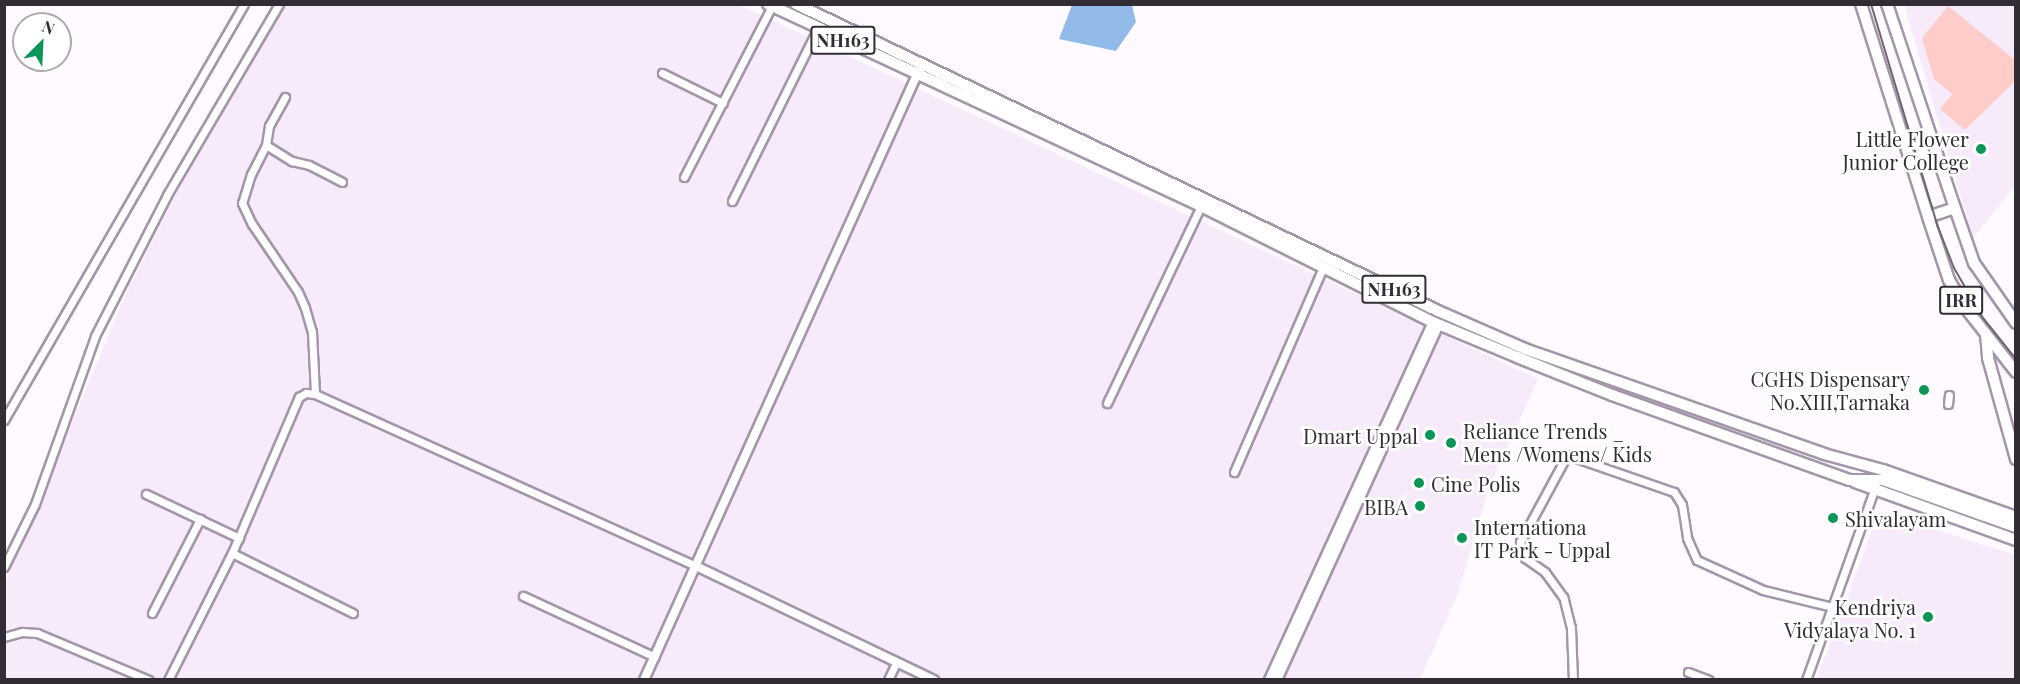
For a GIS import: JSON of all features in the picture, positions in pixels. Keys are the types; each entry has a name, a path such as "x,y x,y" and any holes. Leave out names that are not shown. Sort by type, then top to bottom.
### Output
{"main road":[{"name":"NH163","path":"796,4 811,7 920,69 1436,323 1612,395 1849,480 1876,485 2016,527"},
{"name":"IRR","path":"1861,4 1945,271 1964,306 2016,372"},
{"name":"IRR","path":"1887,4 1974,263 2016,323"},
{"name":"NH163","path":"770,5 818,28 920,69 1524,349 1824,454 1883,470 2016,517"},
{"path":"801,20 811,7"},
{"path":"1928,217 1955,208"},
{"path":"1986,333 1988,358 2016,459"},
{"name":"NH163","path":"1876,485 2016,540"}],"street":[{"path":"4,420 244,4"},
{"path":"4,567 35,504 94,336 166,195 279,4"},
{"path":"684,177 770,5"},
{"path":"732,201 818,28"},
{"path":"644,680 920,69"},
{"path":"662,73 723,103"},
{"path":"285,97 269,126 266,146 245,188 242,206 298,292 305,308 312,332 315,394"},
{"path":"266,146 342,182"},
{"path":"1107,403 1201,206"},
{"path":"1234,472 1323,267"},
{"path":"1277,680 1331,554 1436,323"},
{"path":"168,680 232,553 299,397 306,393 315,394 696,566 934,680"},
{"path":"1948,404 1949,395"},
{"path":"1573,680 1571,628 1563,597 1545,572 1525,558 1520,542 1566,455 1674,492 1682,505 1687,538 1697,560 1763,591 1832,607"},
{"path":"1806,680 1876,485"},
{"path":"146,494 239,537"},
{"path":"152,613 200,519"},
{"path":"232,553 353,613"},
{"path":"1269,680 1331,554"},
{"path":"523,596 655,657"},
{"path":"4,637 22,633 38,633 149,680"},
{"path":"888,680 896,663"},
{"path":"1688,672 1709,680"}],"shaded area":[{"path":"286,5 739,5 1538,379 1489,488 1457,596 1420,679 5,680 5,583 125,296 174,198"},
{"name":"Little Flower Junior College","path":"1904,5 2015,5 2015,186 1973,238"},
{"path":"1948,6 2015,60 2015,81 1965,130 1940,109 1952,94 1934,79 1922,38"},
{"name":"Kendriya Vidyalaya No. 1","path":"1879,511 2015,555 2015,679 1817,679"}],"water":[{"path":"1072,5 1132,5 1136,22 1116,51 1059,39"}],"railway":[{"path":"1871,4 1938,227 1954,268 1983,318 2016,359"}],"place":[{"name":"Little Flower Junior College","path":"1981,149"},
{"name":"CGHS Dispensary No.XIII,Tarnaka","path":"1924,390"},
{"name":"Dmart Uppal","path":"1430,435"},
{"name":"Reliance Trends _ Mens /Womens/ Kids","path":"1451,443"},
{"name":"Cine Polis","path":"1419,483"},
{"name":"BIBA","path":"1420,506"},
{"name":"Shivalayam","path":"1833,518"},
{"name":"Internationa IT Park - Uppal","path":"1462,538"},
{"name":"Kendriya Vidyalaya No. 1","path":"1928,617"}]}
